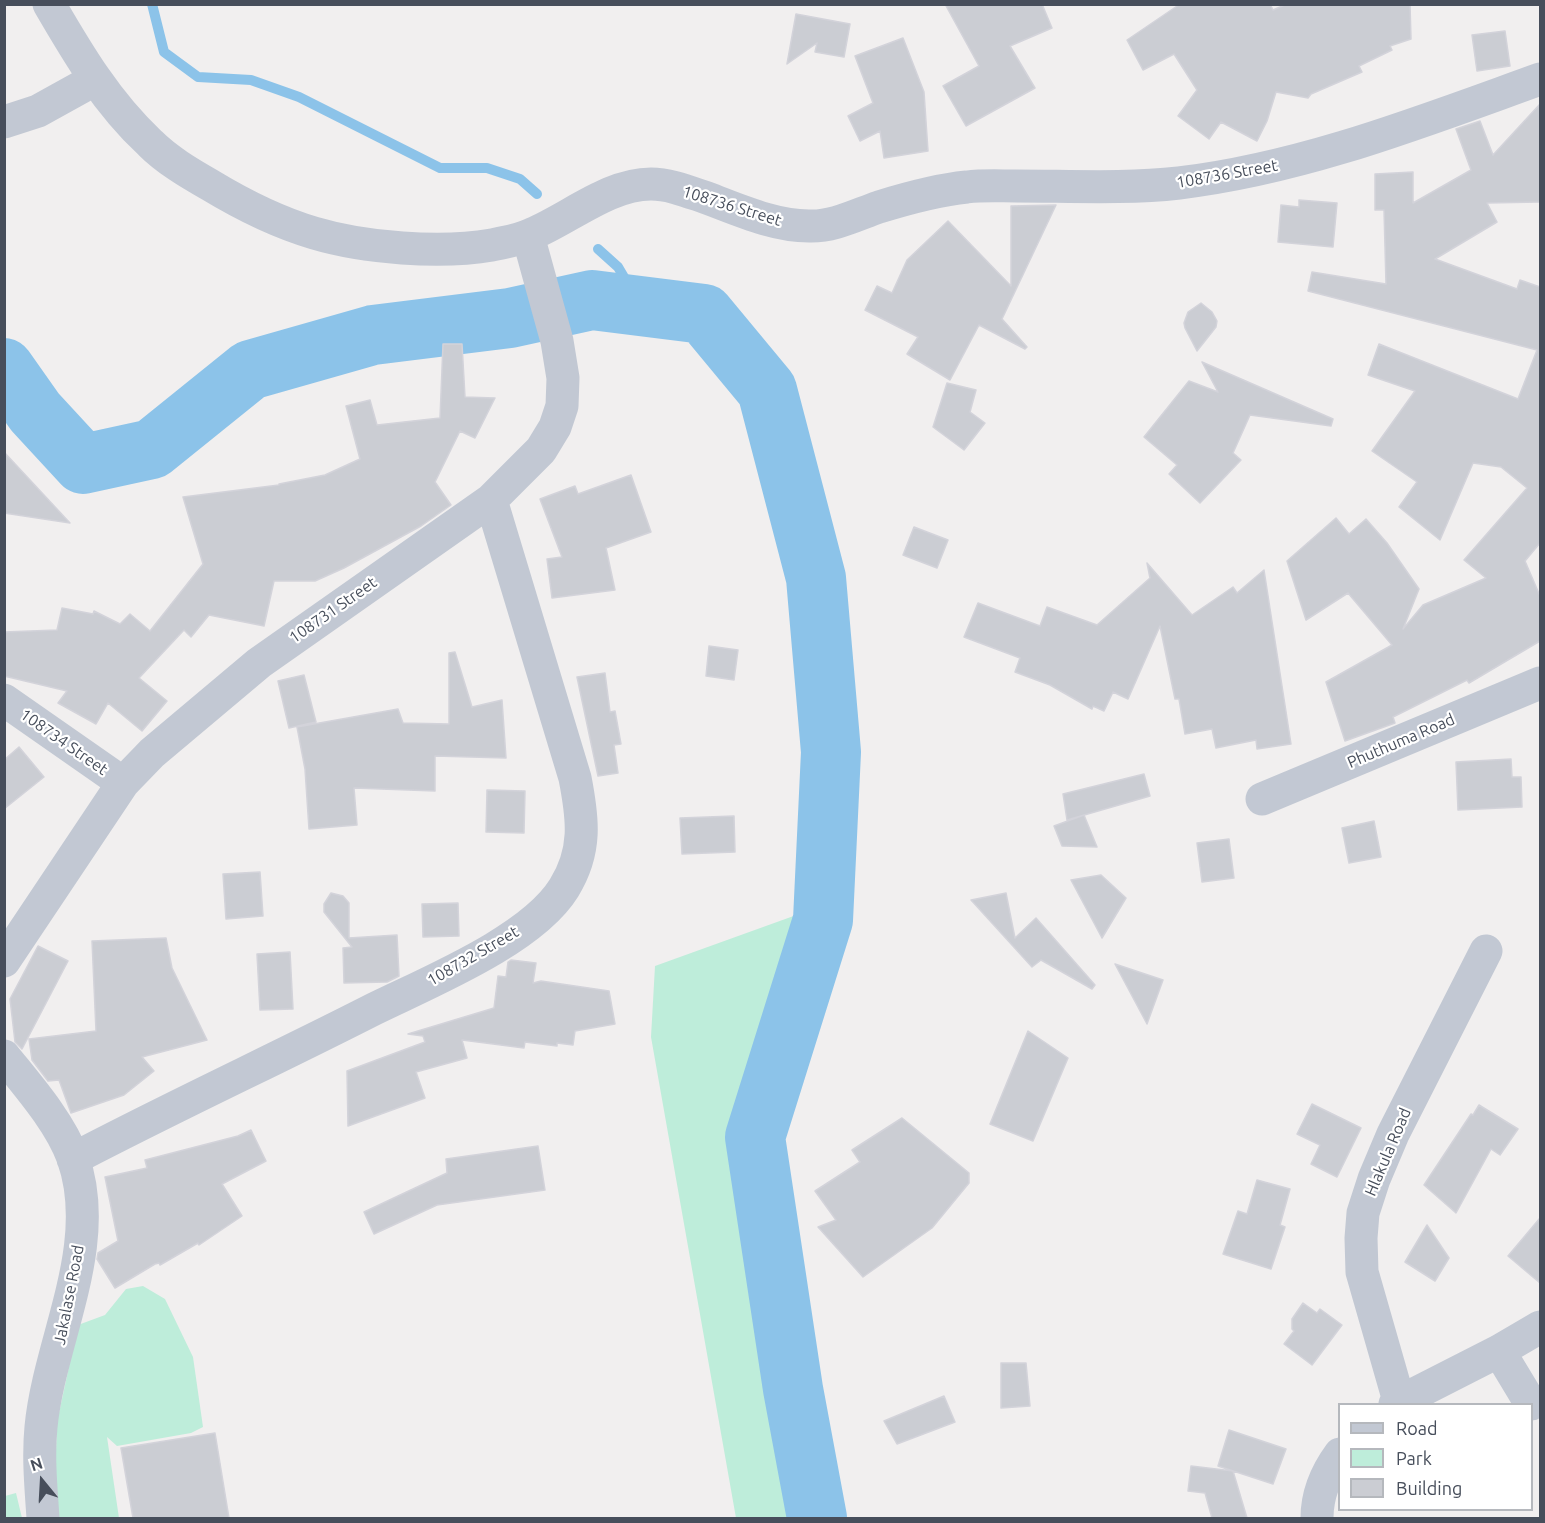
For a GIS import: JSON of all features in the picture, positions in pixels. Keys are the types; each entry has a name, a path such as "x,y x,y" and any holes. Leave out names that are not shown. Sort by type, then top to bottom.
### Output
{"street":[{"name":"108736 Street","path":"49,4 94,80 151,144 188,172 240,203 304,230 351,241 435,249 490,245 528,236 602,198 630,186 647,184 660,184 686,191 756,216 802,226 820,226 908,198 969,186 1174,183 1219,178 1273,167 1339,148 1540,79"},
{"path":"4,122 38,111 94,80"},
{"name":"108731 Street","path":"4,961 123,783 152,753 259,663 491,500 541,450 555,427 562,406 562,378 557,341 546,295 528,236"},
{"name":"108732 Street","path":"73,1159 342,1026 496,946 545,912 563,889 576,865 581,842 582,813 575,778 491,500"},
{"name":"Phuthuma Road","path":"1262,799 1540,683"},
{"name":"108734 Street","path":"4,700 123,783"},
{"name":"Hlakula Road","path":"1397,1403 1362,1272 1361,1238 1364,1213 1374,1179 1393,1134 1486,951"},
{"name":"Jakalase Road","path":"4,1056 38,1100 61,1135 73,1159 82,1204 80,1244 73,1290 48,1387 41,1426 40,1474 43,1518"},
{"path":"1397,1403 1499,1351 1540,1327"},
{"path":"1499,1351 1530,1403"},
{"path":"1317,1518 1317,1504 1325,1478 1338,1458"}],"green space":[{"path":"813,909 746,1142 806,1518 736,1518 651,1037 655,966"},
{"path":"143,1286 165,1299 193,1357 203,1427 191,1433 117,1446 107,1437 119,1518 56,1518 54,1508 57,1422 78,1325 105,1315 126,1289"},
{"path":"16,1493 22,1518 5,1518 5,1496"}],"building":[{"path":"945,4 1042,4 1052,28 1010,46 1035,88 966,126 943,86 979,66"},
{"path":"1180,4 1270,4 1273,10 1287,4 1410,4 1411,39 1390,46 1392,50 1359,66 1362,72 1311,94 1308,98 1276,92 1267,121 1257,141 1221,122 1209,139 1178,116 1197,90 1174,54 1143,70 1127,40"},
{"path":"796,14 850,24 844,57 815,52 817,43 787,64"},
{"path":"1505,31 1510,66 1477,71 1472,35"},
{"path":"903,38 924,92 928,151 884,158 880,131 860,141 848,116 873,103 855,56"},
{"path":"1540,104 1540,202 1487,203 1497,222 1435,259 1517,289 1520,280 1540,287 1540,543 1525,561 1540,596 1540,641 1469,683 1467,680 1393,717 1395,723 1345,741 1326,682 1392,645 1348,593 1306,620 1287,561 1336,518 1349,534 1366,519 1387,543 1419,589 1403,629 1423,605 1486,578 1464,560 1527,488 1501,467 1473,463 1440,540 1399,507 1417,482 1372,451 1415,391 1368,375 1379,344 1518,399 1537,350 1308,291 1312,272 1386,284 1384,210 1375,210 1375,174 1413,172 1413,203 1471,170 1456,129 1480,121 1493,155"},
{"path":"1299,200 1337,203 1333,247 1278,242 1281,205 1299,207"},
{"path":"1056,205 1002,319 1027,347 1025,349 979,325 950,380 907,354 918,337 865,310 877,286 892,293 907,260 948,221 1011,286 1011,206"},
{"path":"1201,303 1212,312 1217,321 1216,327 1197,351 1184,323 1188,312"},
{"path":"443,344 462,344 465,397 495,398 475,438 460,431 435,482 451,505 421,526 344,568 315,581 274,581 264,626 209,615 191,637 184,630 139,678 167,701 142,731 108,703 96,724 58,703 67,691 4,676 4,632 57,630 62,608 93,614 94,611 120,624 130,614 150,631 203,564 183,497 279,485 325,475 360,459 346,406 370,400 377,425 440,418"},
{"path":"1202,362 1333,419 1331,426 1250,415 1233,453 1241,460 1200,503 1169,474 1177,465 1144,437 1189,381 1218,392"},
{"path":"947,383 976,390 970,412 985,423 964,450 933,427"},
{"path":"4,452 70,523 4,513"},
{"path":"631,475 651,532 606,548 615,590 552,598 547,559 562,557 540,499 575,486 578,494"},
{"path":"914,527 948,540 937,568 903,555"},
{"path":"1147,563 1192,615 1233,587 1237,593 1264,570 1291,744 1257,749 1256,740 1216,748 1212,729 1185,734 1179,699 1175,699 1160,626 1128,699 1113,692 1104,711 1093,706 1092,709 1050,685 1015,672 1020,658 964,637 978,603 1040,626 1047,607 1097,625 1150,578"},
{"path":"709,646 738,650 734,680 706,676"},
{"path":"455,652 472,707 502,700 506,758 435,756 435,791 354,788 357,825 309,829 305,769 297,727 398,709 403,723 449,724 449,653"},
{"path":"605,673 610,712 615,711 621,744 614,745 618,773 598,776 577,677"},
{"path":"304,675 316,722 289,728 278,681"},
{"path":"19,747 44,777 4,809 4,760"},
{"path":"1511,759 1512,777 1521,777 1522,807 1458,810 1456,762"},
{"path":"1144,774 1150,796 1067,820 1063,794"},
{"path":"487,790 525,791 524,833 486,832"},
{"path":"1084,815 1097,847 1062,846 1054,826"},
{"path":"734,816 735,852 682,854 680,818"},
{"path":"1374,821 1381,857 1349,863 1342,828"},
{"path":"1229,839 1234,878 1202,882 1197,843"},
{"path":"260,872 263,916 226,919 223,874"},
{"path":"1101,875 1126,898 1102,938 1071,880"},
{"path":"331,893 343,896 349,903 349,938 397,935 399,976 387,982 344,983 343,948 352,947 324,912 324,904"},
{"path":"1006,893 1015,938 1036,918 1095,985 1092,989 1041,960 1032,967 971,900"},
{"path":"458,903 459,936 423,937 422,904"},
{"path":"166,938 172,968 207,1040 142,1057 154,1071 124,1095 71,1113 59,1080 48,1081 32,1060 29,1039 96,1031 92,941"},
{"path":"38,946 68,961 22,1049 15,1042 10,999"},
{"path":"290,952 293,1009 260,1010 257,954"},
{"path":"511,960 536,963 533,983 541,981 609,991 615,1024 575,1031 573,1045 557,1043 557,1046 525,1042 524,1048 462,1040 467,1058 416,1072 425,1098 348,1126 347,1071 425,1042 423,1036 408,1034 494,1008 498,976 506,977 508,962"},
{"path":"1115,964 1163,980 1147,1024"},
{"path":"1028,1031 1068,1058 1033,1141 990,1124"},
{"path":"1312,1104 1361,1128 1337,1177 1311,1164 1320,1145 1297,1134"},
{"path":"1479,1105 1518,1129 1500,1155 1491,1149 1456,1213 1424,1185"},
{"path":"902,1118 969,1173 969,1183 932,1228 863,1277 818,1227 836,1220 815,1191 860,1162 852,1150"},
{"path":"251,1130 266,1161 222,1184 242,1216 199,1245 198,1243 160,1265 155,1264 115,1288 97,1259 98,1253 118,1241 105,1177 147,1168 145,1160 238,1136"},
{"path":"538,1146 545,1190 437,1205 374,1234 364,1212 447,1173 446,1159"},
{"path":"1257,1180 1290,1189 1280,1225 1285,1227 1271,1269 1223,1254 1238,1211 1247,1214"},
{"path":"1540,1218 1540,1283 1508,1256"},
{"path":"1427,1225 1449,1258 1435,1281 1405,1262"},
{"path":"1303,1303 1317,1313 1320,1309 1342,1325 1312,1365 1284,1344 1294,1331 1292,1319"},
{"path":"1001,1363 1026,1363 1030,1406 1001,1408"},
{"path":"944,1396 955,1422 897,1444 884,1421"},
{"path":"1229,1430 1286,1449 1273,1484 1218,1466"},
{"path":"215,1433 229,1518 133,1518 121,1448"},
{"path":"1191,1466 1233,1471 1247,1518 1212,1518 1205,1493 1188,1491"}],"waterway":[{"path":"152,4 164,52 198,77 251,80 299,97 440,168 487,168 520,179 537,194"},
{"path":"598,249 618,267 641,306"},
{"path":"4,368 35,412 83,464 152,449 250,370 373,335 510,318 592,300 704,314 767,390 816,578 831,752 823,920 755,1137 793,1389 817,1518"}]}
